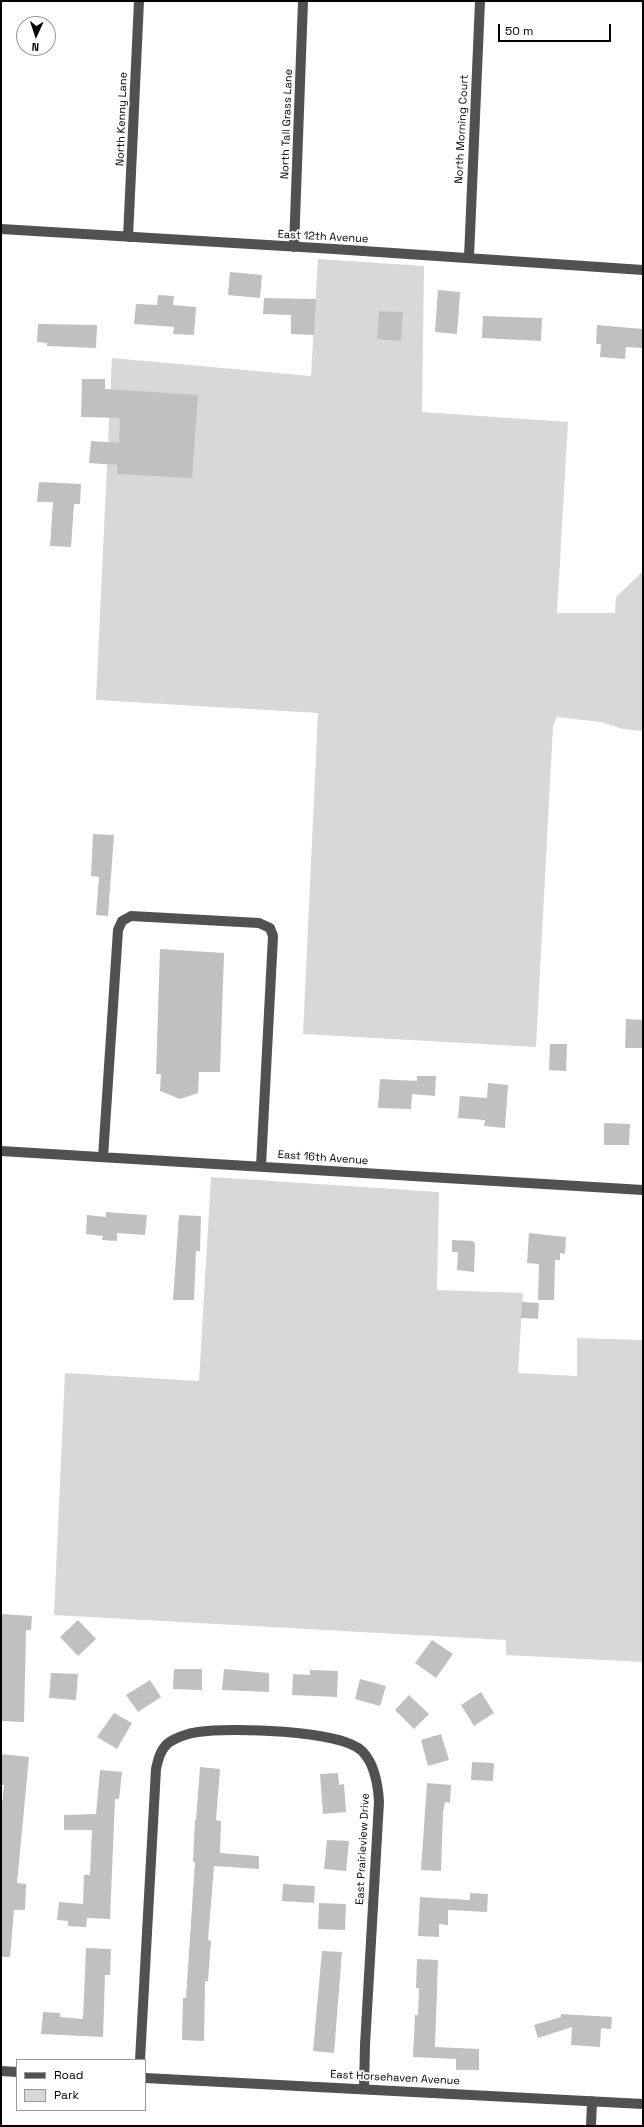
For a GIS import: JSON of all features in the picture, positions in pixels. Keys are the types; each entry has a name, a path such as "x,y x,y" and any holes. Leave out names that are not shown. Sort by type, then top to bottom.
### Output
{"street":[{"name":"North Kenny Lane","path":"128,237 139,1"},
{"name":"North Tall Grass Lane","path":"294,247 303,1"},
{"name":"North Morning Court","path":"469,257 480,1"},
{"name":"East 12th Avenue","path":"1,230 469,257 643,270"},
{"path":"103,1157 118,930 122,921 131,916 259,923 270,928 273,936 261,1166"},
{"name":"East 16th Avenue","path":"1,1151 643,1190"},
{"name":"East Prairieview Drive","path":"140,2059 156,1768 160,1755 168,1744 198,1732 247,1731 300,1733 352,1744 362,1750 371,1765 378,1787 379,1802 364,2088"},
{"path":"1,2071 16,2072"},
{"name":"East Horsehaven Avenue","path":"146,2078 364,2088 643,2104"},
{"path":"591,2126 592,2101"}],"green space":[{"path":"318,259 424,266 422,412 568,422 557,613 615,613 616,597 643,571 643,731 623,729 601,722 557,717 553,726 536,1047 303,1034 318,713 96,700 112,358 311,376"},
{"path":"211,1177 439,1192 437,1290 523,1293 518,1373 577,1376 577,1338 643,1340 643,1662 506,1655 506,1640 54,1615 65,1373 199,1381"}],"building":[{"path":"230,272 262,275 260,298 228,295"},
{"path":"438,290 460,292 457,334 435,332"},
{"path":"158,295 174,296 173,305 196,307 194,335 173,334 174,327 134,324 136,304 157,305"},
{"path":"264,298 316,299 314,335 291,334 291,315 263,314"},
{"path":"379,311 403,312 401,341 377,339"},
{"path":"483,316 542,318 541,341 482,338"},
{"path":"38,324 97,325 96,348 47,346 47,343 37,342"},
{"path":"597,325 643,329 642,348 626,347 625,359 600,357 601,344 596,344"},
{"path":"82,379 105,379 105,389 198,395 192,478 117,474 117,465 89,463 91,441 119,443 120,418 81,417"},
{"path":"39,482 81,484 80,504 74,504 71,547 50,546 53,502 37,502"},
{"path":"93,834 114,835 108,916 96,915 99,877 91,876"},
{"path":"160,949 224,953 220,1072 199,1072 198,1093 180,1099 160,1091 161,1074 156,1074"},
{"path":"626,1019 643,1020 643,1048 625,1048"},
{"path":"550,1044 567,1044 566,1071 549,1070"},
{"path":"417,1076 436,1076 435,1096 412,1094 411,1109 378,1108 380,1079 417,1081"},
{"path":"488,1083 508,1085 505,1128 484,1126 485,1120 458,1118 460,1096 487,1098"},
{"path":"604,1123 630,1124 629,1145 604,1145"},
{"path":"106,1212 147,1215 145,1235 117,1233 117,1241 102,1240 103,1236 86,1234 87,1215 106,1217"},
{"path":"179,1215 201,1216 200,1251 196,1251 194,1300 173,1300"},
{"path":"529,1233 566,1237 565,1254 560,1253 560,1260 555,1260 554,1300 538,1300 539,1264 527,1263"},
{"path":"452,1240 473,1241 475,1244 474,1272 457,1270 458,1252 452,1252"},
{"path":"522,1302 539,1303 538,1319 521,1318"},
{"path":"1,1614 32,1616 31,1630 26,1630 24,1722 1,1721"},
{"path":"78,1620 96,1639 78,1656 60,1637"},
{"path":"432,1640 453,1654 436,1678 415,1663"},
{"path":"174,1669 202,1669 202,1690 173,1689"},
{"path":"224,1669 269,1673 269,1692 222,1690"},
{"path":"310,1670 338,1671 337,1697 292,1695 293,1674 310,1675"},
{"path":"51,1673 78,1674 76,1700 49,1698"},
{"path":"360,1679 386,1686 380,1706 355,1699"},
{"path":"150,1680 161,1697 138,1712 126,1695"},
{"path":"481,1692 494,1713 474,1726 461,1705"},
{"path":"409,1695 429,1714 414,1729 395,1710"},
{"path":"114,1713 132,1723 117,1749 97,1737"},
{"path":"441,1734 449,1760 428,1766 421,1740"},
{"path":"1,1754 29,1757 17,1883 26,1884 25,1910 14,1910 10,1957 1,1957 1,1813 4,1785 1,1785"},
{"path":"472,1762 494,1763 493,1781 471,1780"},
{"path":"200,1767 220,1769 216,1820 221,1821 220,1853 259,1856 259,1869 214,1866 208,1940 211,1941 208,1981 205,1981 204,2041 182,2040 183,1998 186,1998 195,1862 193,1862 195,1820"},
{"path":"100,1770 122,1772 119,1799 115,1799 110,1919 87,1918 86,1927 68,1926 68,1921 57,1920 59,1902 83,1904 84,1875 90,1875 92,1830 64,1830 64,1815 96,1814"},
{"path":"338,1773 339,1785 344,1784 346,1812 323,1814 320,1774"},
{"path":"427,1783 451,1785 450,1803 445,1802 443,1813 441,1871 421,1870"},
{"path":"327,1840 349,1841 346,1871 324,1869"},
{"path":"283,1884 315,1886 314,1903 282,1901"},
{"path":"470,1893 488,1894 487,1912 448,1910 448,1925 439,1924 439,1937 418,1936 420,1897 470,1900"},
{"path":"319,1903 346,1904 345,1930 318,1929"},
{"path":"86,1948 111,1949 110,1975 105,1975 103,2037 41,2034 43,2012 60,2013 60,2017 83,2019"},
{"path":"322,1951 342,1952 334,2053 313,2051"},
{"path":"417,1959 438,1960 435,2047 479,2049 479,2070 456,2070 456,2059 413,2057 415,2015 418,2015 419,1988 416,1988"},
{"path":"561,2014 612,2017 611,2029 601,2028 600,2047 571,2045 572,2027 538,2038 534,2025 561,2017"}]}
